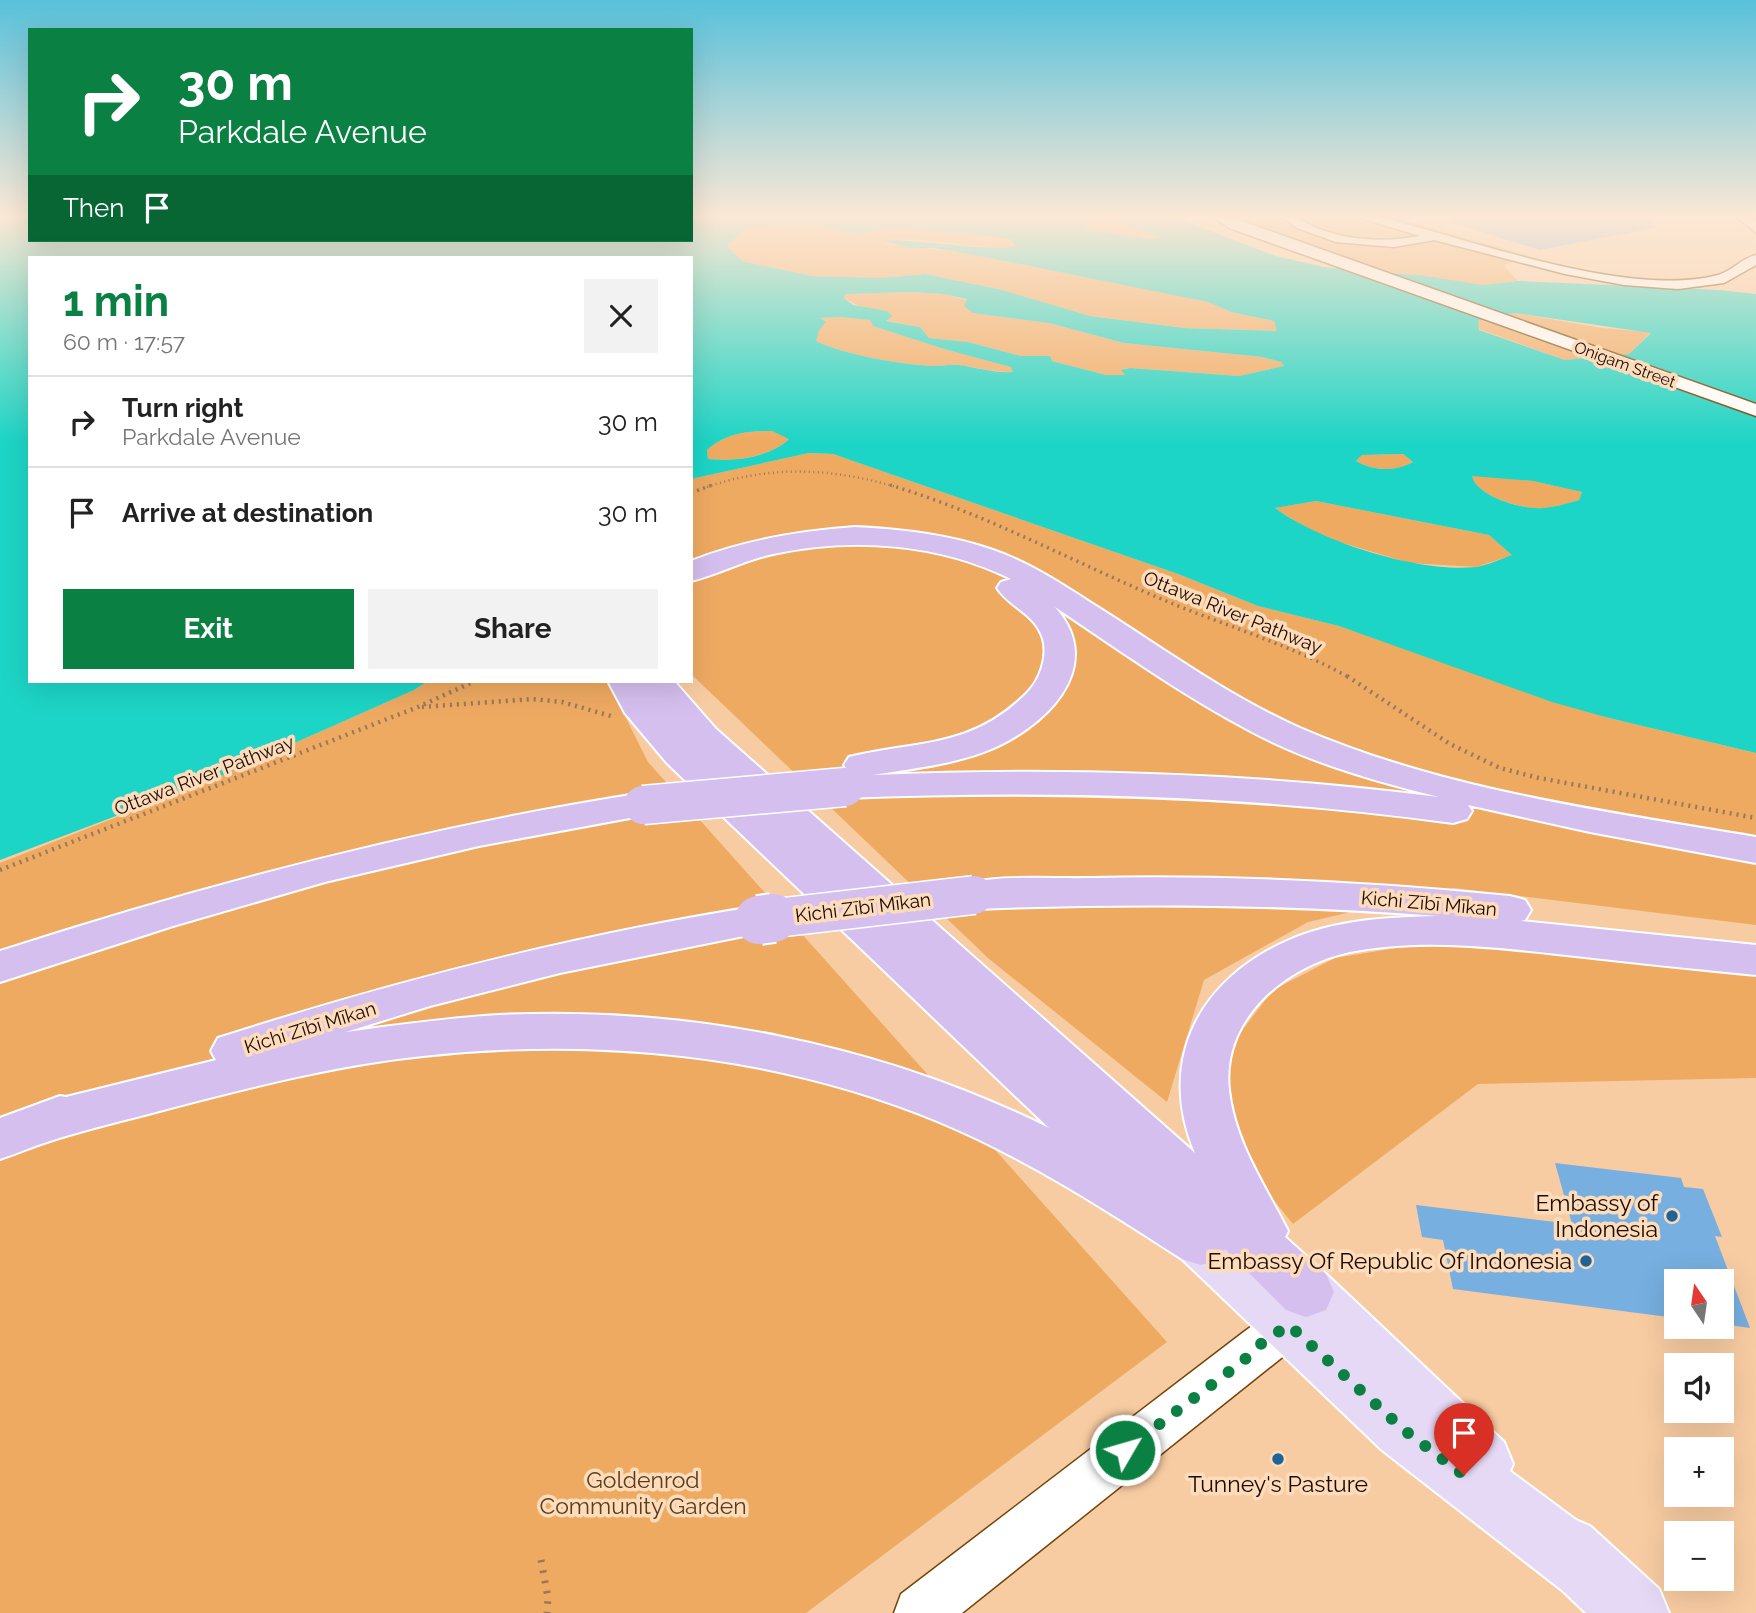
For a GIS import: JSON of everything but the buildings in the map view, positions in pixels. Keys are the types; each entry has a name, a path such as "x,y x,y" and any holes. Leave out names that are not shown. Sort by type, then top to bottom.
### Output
{"highway":[{"path":"693,571 756,549 831,538 904,540 971,553 1025,575 1213,696 1314,746 1415,781 1482,799 1756,850"},
{"path":"0,967 129,923 376,856 504,827 835,778 973,744 1010,725 1038,704 1054,682 1060,648 1049,620 1033,603 1012,588 979,572 939,559 888,551 817,551 765,560 733,570 693,590"},
{"path":"658,683 669,700 703,737 1159,1151 1297,1309"},
{"path":"622,700 645,717 680,755 1104,1147 1201,1242"},
{"path":"835,778 1091,781 1293,793 1428,808 1756,857"},
{"name":"Kichi Zībī Mīkan","path":"18,1132 203,1062 393,1001 607,948 759,920 974,895 1132,890 1344,895 1459,904 1634,925 1756,944"},
{"path":"1297,1309 1265,1237 1229,1176 1216,1147 1205,1101 1208,1056 1222,1015 1245,986 1262,972 1335,941 1373,934 1428,931 1493,933 1756,960"},
{"path":"18,1132 292,1060 386,1043 520,1032 660,1036 809,1061 908,1090 956,1108 1117,1190 1201,1242"}],"main road":[{"path":"1201,1242 1297,1309 1430,1412 1583,1566 1635,1613"}],"street":[{"name":"Onigam Street","path":"1420,291 1756,410"},
{"path":"920,1613 1143,1436 1242,1362 1297,1309"}],"path":[{"name":"Ottawa River Pathway","path":"693,492 739,478 781,471 831,472 885,482 946,503 1196,614 1324,664 1362,685 1418,726 1489,764 1551,780 1756,818"},
{"name":"Ottawa River Pathway","path":"0,870 418,707 471,683"},
{"name":"Ottawa River Pathway","path":"418,707 532,699 562,702 622,700"},
{"path":"541,1560 548,1598 547,1613"}],"green space":[{"path":"1007,291 1157,291 1208,302 1231,312 1274,321 1278,331 1184,328 1090,316"},
{"path":"845,294 944,294 967,300 973,313 1049,323 1124,343 1262,357 1281,362 1285,366 1239,376 1130,368 1122,370 1126,375 1106,375 1052,361 1049,356 1021,356 968,342 929,338 920,327 885,320 844,298"},
{"path":"1515,313 1602,328 1651,332 1629,354 1565,360 1479,329 1477,320"},
{"path":"819,318 871,320 874,326 944,349 1012,367 1013,372 959,365 932,366 889,361 841,351 816,341"},
{"path":"772,431 790,438 773,450 752,457 708,459 707,450 722,440 746,433"},
{"path":"809,453 833,454 1178,574 1258,606 1339,626 1609,718 1756,753 1756,925 1454,888 1308,922 1204,980 1167,1102 988,958 693,676 693,479"},
{"path":"1403,454 1413,462 1392,469 1377,468 1356,461 1362,455"},
{"path":"1471,475 1533,481 1582,492 1579,500 1568,503 1545,508 1526,507 1488,494 1474,482"},
{"path":"1316,501 1489,535 1513,555 1476,567 1409,563 1320,536 1274,508"},
{"name":"Goldenrod Community Garden","path":"425,683 611,683 613,692 648,762 1167,1342 806,1613 0,1613 0,863 216,778"},
{"path":"1415,945 1561,953 1756,976 1756,1078 1478,1084 1293,1224 1248,1168 1229,1112 1228,1076 1234,1041 1273,990 1335,958"}],"water":[{"path":"0,291 28,291 28,683 425,683 216,778 0,860"},
{"path":"693,291 1007,291 1090,316 1184,328 1277,331 1274,321 1231,312 1208,302 1155,291 1731,291 1756,294 1756,753 1552,702 1339,626 1258,606 1178,574 833,454 809,453 693,479","holes":["845,294 944,294 967,299 964,306 973,313 1049,323 1124,343 1262,357 1281,362 1284,366 1239,376 1130,368 1121,370 1125,375 1106,375 1052,361 1050,356 1021,356 968,342 929,338 920,327 886,321 892,316 887,311 853,305 844,298","1515,313 1651,333 1629,354 1565,360 1479,330 1478,320","820,318 870,320 873,326 1011,367 1013,372 959,365 904,363 841,351 816,341 819,330 826,322","772,431 789,439 772,450 751,457 708,459 707,450 722,440 738,434","1403,454 1413,462 1384,469 1356,461 1362,455","1472,476 1533,481 1582,492 1579,500 1540,508 1498,499 1481,489","1316,501 1489,535 1512,555 1476,567 1427,565 1371,552 1295,521 1275,508"]}],"place":[{"name":"Embassy of Indonesia","path":"1672,1216"},
{"name":"Embassy Of Republic Of Indonesia","path":"1586,1261"},
{"name":"Tunney's Pasture","path":"1278,1459"}],"route":[{"path":"1125,1450 1242,1362 1263,1342 1289,1325 1404,1430 1464,1475"}]}
